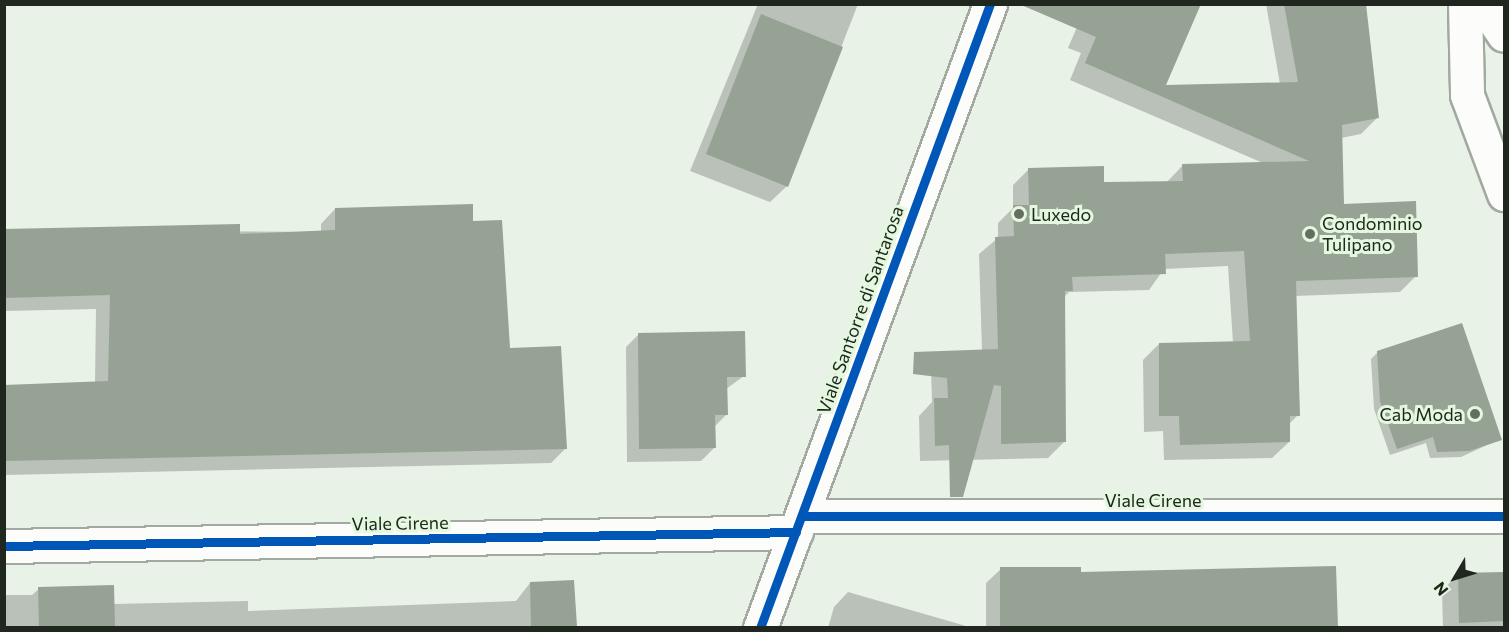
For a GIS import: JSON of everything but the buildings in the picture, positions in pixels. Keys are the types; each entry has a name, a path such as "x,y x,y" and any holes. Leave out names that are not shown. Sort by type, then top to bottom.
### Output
{"street":[{"name":"Viale Santorre di Santarosa","path":"760,627 990,4"},
{"path":"1466,4 1467,95 1504,194"},
{"path":"1483,4 1504,35"},
{"name":"Viale Cirene","path":"4,546 799,524 1504,516"}],"cycle path":[{"path":"760,628 990,4"},
{"path":"802,516 1504,516"},
{"path":"4,546 796,532"}],"place":[{"name":"Luxedo","path":"1019,214"},
{"name":"Condominio Tulipano","path":"1310,234"},
{"name":"Cab Moda","path":"1475,414"}]}
